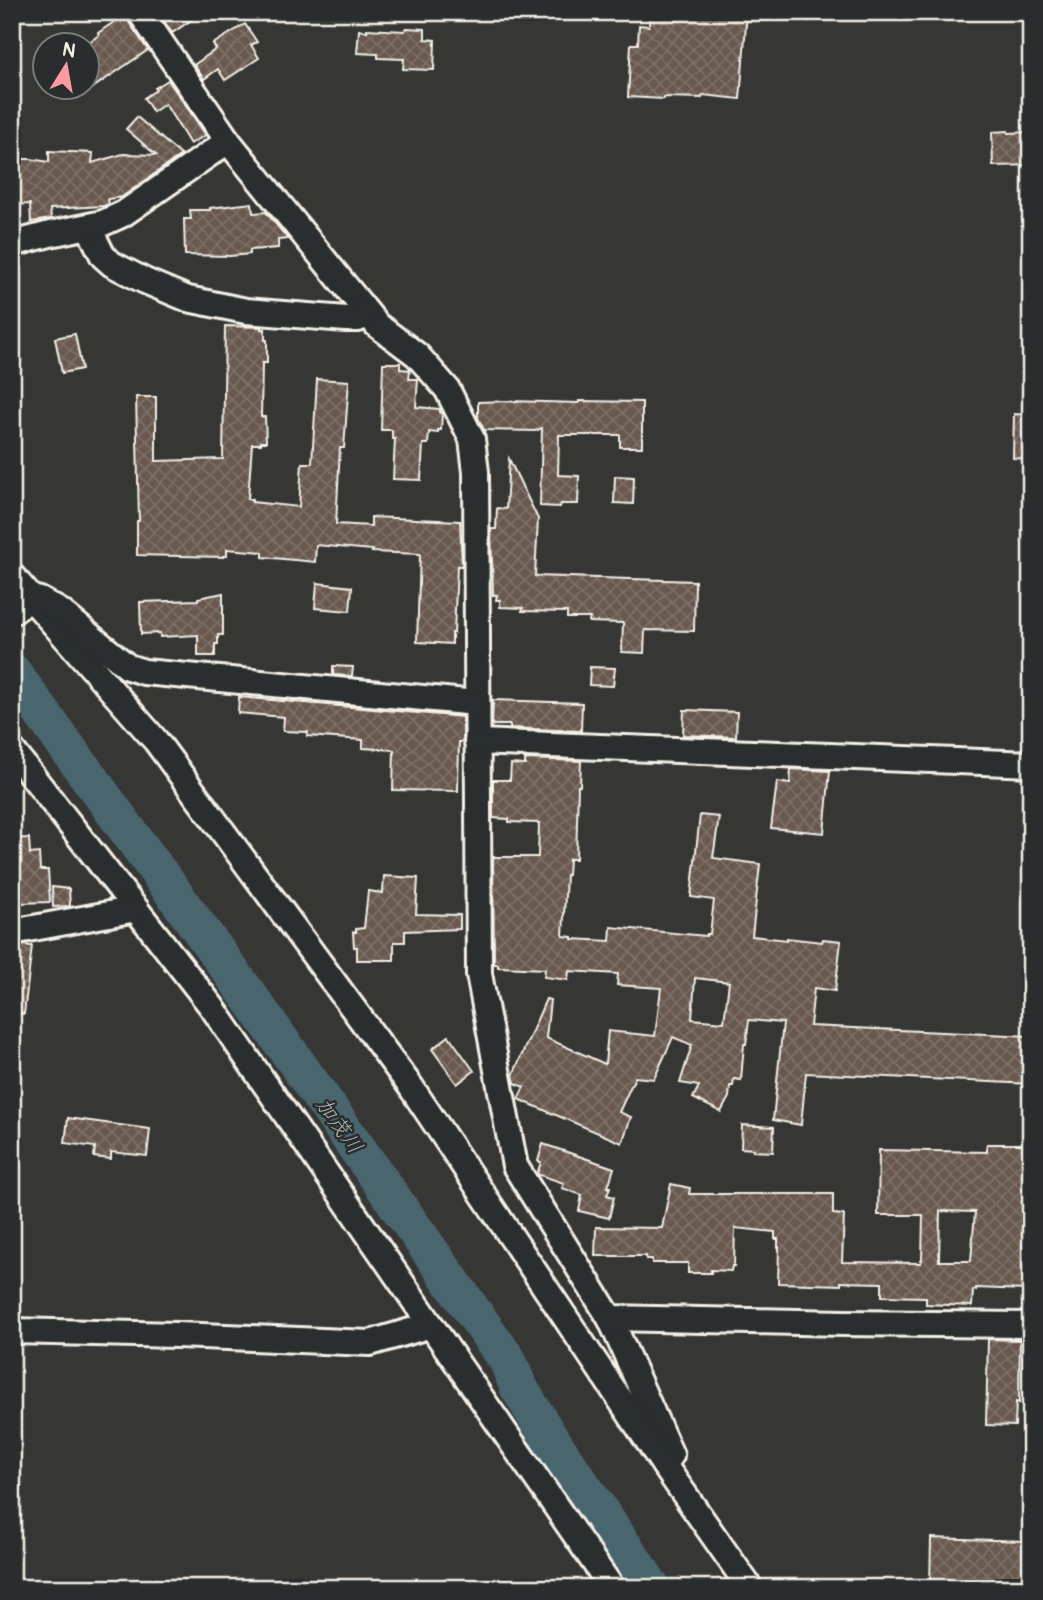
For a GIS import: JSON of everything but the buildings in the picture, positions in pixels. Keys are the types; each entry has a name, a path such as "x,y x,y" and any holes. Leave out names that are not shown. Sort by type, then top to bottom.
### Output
{"street":[{"path":"140,12 228,141 377,326 417,355 447,389 472,439 476,471 479,974 514,1166 610,1318 671,1455 664,1465"},
{"path":"12,244 103,223 124,214 228,141"},
{"path":"90,226 103,256 111,264 188,299 246,311 346,319 358,319 365,311"},
{"path":"12,576 22,605 156,741 411,1087 664,1465 750,1588"},
{"path":"22,605 40,600 61,612 128,667 144,672 477,703"},
{"path":"477,742 1031,764"},
{"path":"12,750 212,1007 612,1588"},
{"path":"12,932 136,909"},
{"path":"610,1318 1031,1325"},
{"path":"12,1331 370,1343 431,1325"}],"waterway":[{"name":"加茂川","path":"12,672 254,1003 508,1361 518,1386 547,1434 652,1588"}]}
